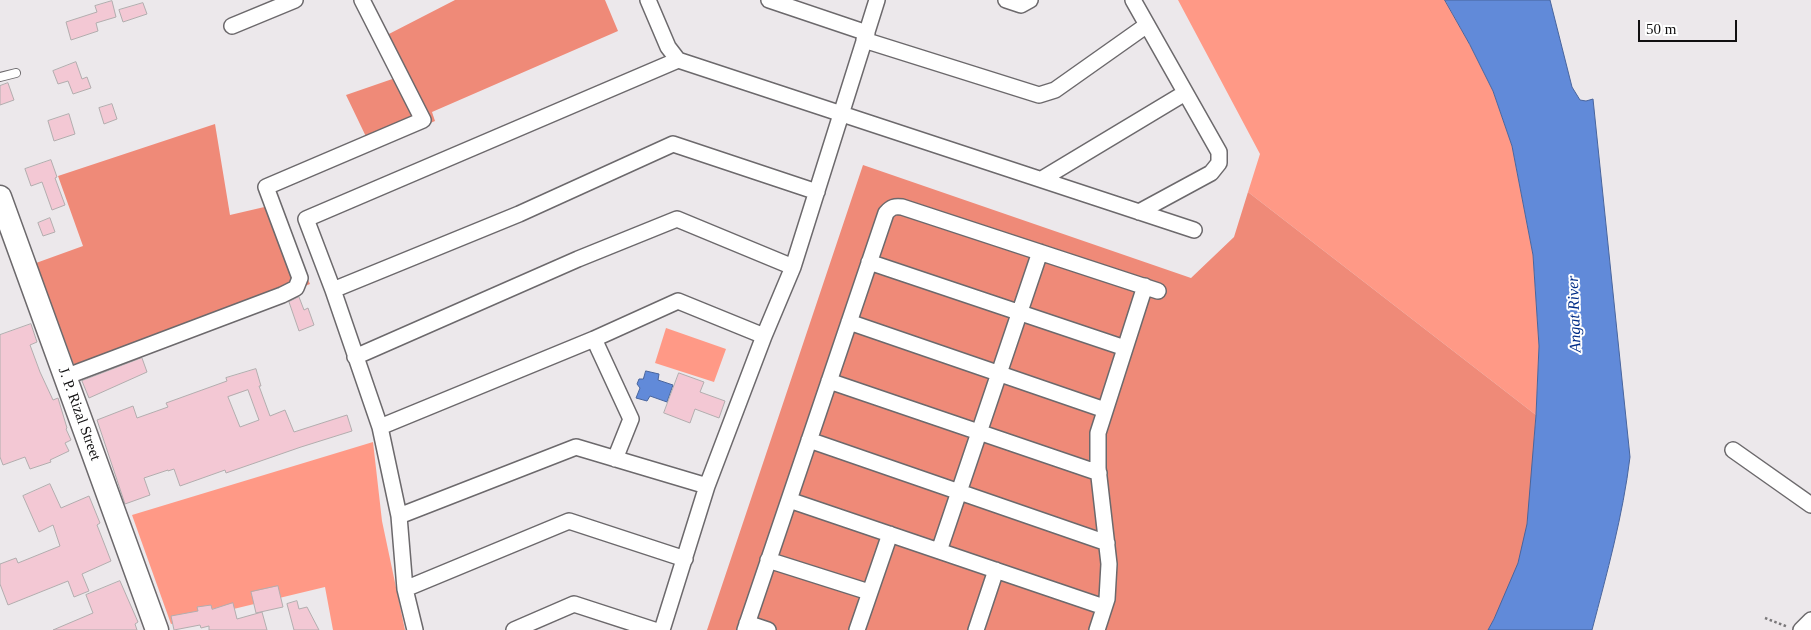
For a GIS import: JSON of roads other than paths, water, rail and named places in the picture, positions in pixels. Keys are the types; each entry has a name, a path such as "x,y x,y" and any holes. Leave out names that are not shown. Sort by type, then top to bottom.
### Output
{"main road":[{"name":"J. P. Rizal Street","path":"0,198 157,630"}],"street":[{"path":"232,26 296,0"},
{"path":"65,377 296,288 300,278 266,187 423,120 362,0"},
{"path":"648,0 668,47 678,60 1194,230"},
{"path":"769,0 865,36 1039,95 1055,90 1147,25"},
{"path":"662,630 707,486 764,336 793,267 877,0"},
{"path":"1006,0 1021,5 1030,0"},
{"path":"1133,0 1219,152 1219,162 1211,173 1139,212"},
{"path":"415,630 405,589 399,516 380,427 333,290 306,219 678,60"},
{"path":"1042,179 1185,93"},
{"path":"333,290 519,214 673,144 817,192"},
{"path":"768,630 746,627 886,213 892,207 898,206 1151,288 1125,348 1098,433 1099,473 1109,577 1107,599 1096,630"},
{"path":"355,357 578,259 677,219 793,267"},
{"path":"939,551 1040,252"},
{"path":"869,262 1125,348"},
{"path":"380,427 678,301 764,336"},
{"path":"849,322 1105,410"},
{"path":"594,338 631,419 615,459"},
{"path":"829,381 1099,473"},
{"path":"809,440 1107,543"},
{"path":"399,516 576,447 707,486"},
{"path":"1733,450 1811,505"},
{"path":"789,500 1104,607"},
{"path":"405,589 569,521 685,559"},
{"path":"856,630 890,534"},
{"path":"768,560 869,592"},
{"path":"976,630 996,570"},
{"path":"514,630 574,604 654,630"},
{"path":"1797,629 1811,620"}],"lane":[{"path":"0,77 16,73"}],"water":[{"name":"Angat River","path":"1445,0 1550,0 1572,87 1580,100 1593,99 1630,457 1619,522 1592,630 1488,630 1518,563 1527,524 1536,415 1539,346 1533,255 1512,146 1493,91"},
{"path":"646,371 659,374 658,380 673,385 667,402 650,396 647,401 636,398 640,388 637,384 639,379 643,379"}]}
